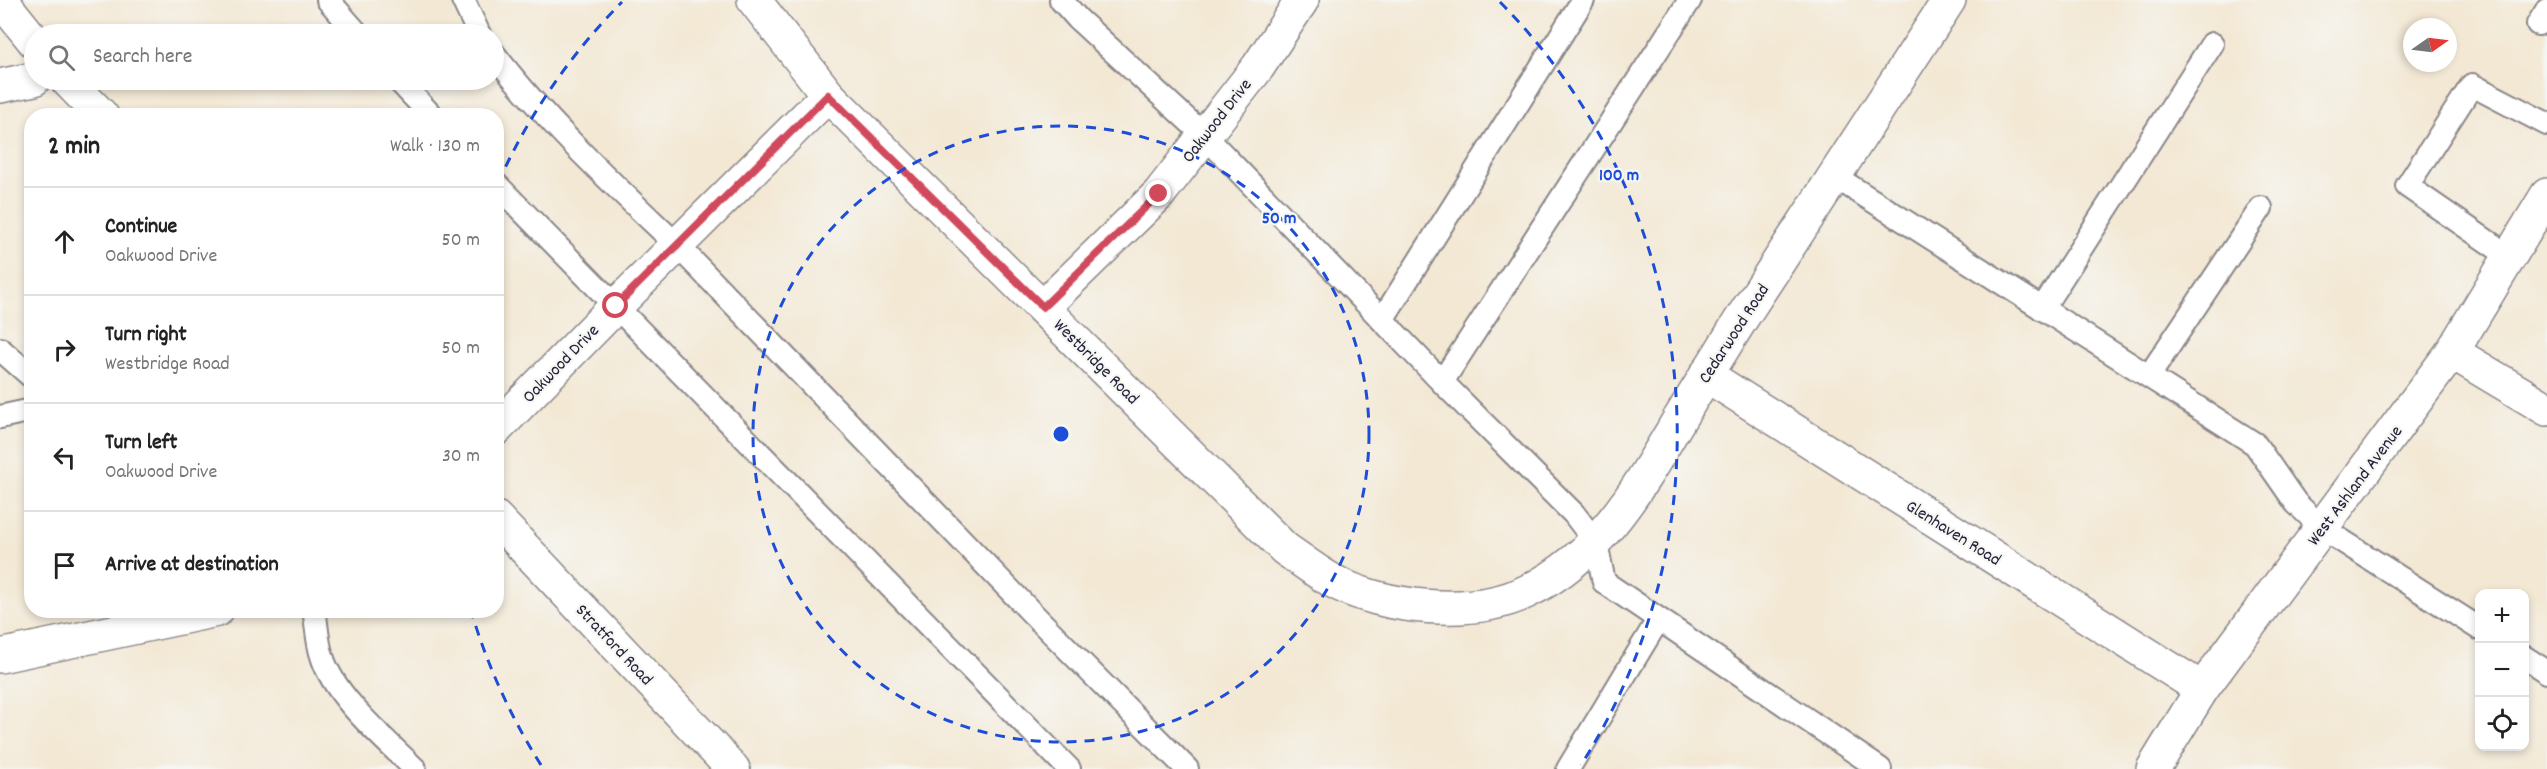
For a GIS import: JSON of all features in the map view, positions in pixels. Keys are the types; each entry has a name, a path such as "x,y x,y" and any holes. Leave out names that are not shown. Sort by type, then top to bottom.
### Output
{"street":[{"path":"1,0 24,29"},
{"name":"Westbridge Road","path":"754,0 828,95 1285,549 1332,581 1378,599 1429,607 1467,606"},
{"name":"Oakwood Drive","path":"1043,307 1159,194 1258,67 1302,0"},
{"name":"Cedarwood Road","path":"1467,606 1502,600 1528,592 1559,572 1596,543 1631,501 1706,375 1949,0"},
{"path":"0,86 24,81"},
{"path":"77,90 94,108"},
{"name":"Oakwood Drive","path":"504,421 828,95"},
{"name":"West Ashland Avenue","path":"2153,769 2202,689 2452,352 2547,195"},
{"path":"2452,352 2547,409"},
{"name":"Glenhaven Road","path":"1706,375 2202,689"},
{"name":"Stratford Road","path":"504,526 733,769"},
{"path":"0,656 179,618"}],"lane":[{"path":"328,0 349,24"},
{"path":"463,0 474,24"},
{"path":"1061,0 1078,19 1205,136 1442,382 1574,514 1596,543 1604,582 1880,769"},
{"path":"1382,320 1583,0"},
{"path":"1442,382 1690,0"},
{"path":"2042,309 2212,44"},
{"path":"504,67 540,108 620,191 678,246 1033,614 1187,769"},
{"path":"2510,257 2407,186 2472,85 2547,124"},
{"path":"407,90 424,108"},
{"path":"1834,176 2255,444 2296,503 2322,528 2475,626"},
{"path":"504,192 1069,769"},
{"path":"2149,376 2261,208"},
{"path":"0,349 24,370"},
{"path":"0,417 24,412"},
{"path":"315,618 322,657 337,685 364,717 415,769"},
{"path":"1568,769 1658,620"},
{"path":"2529,660 2547,672"}],"route":[{"path":"616,306 828,95 1043,307 1159,194"}]}
